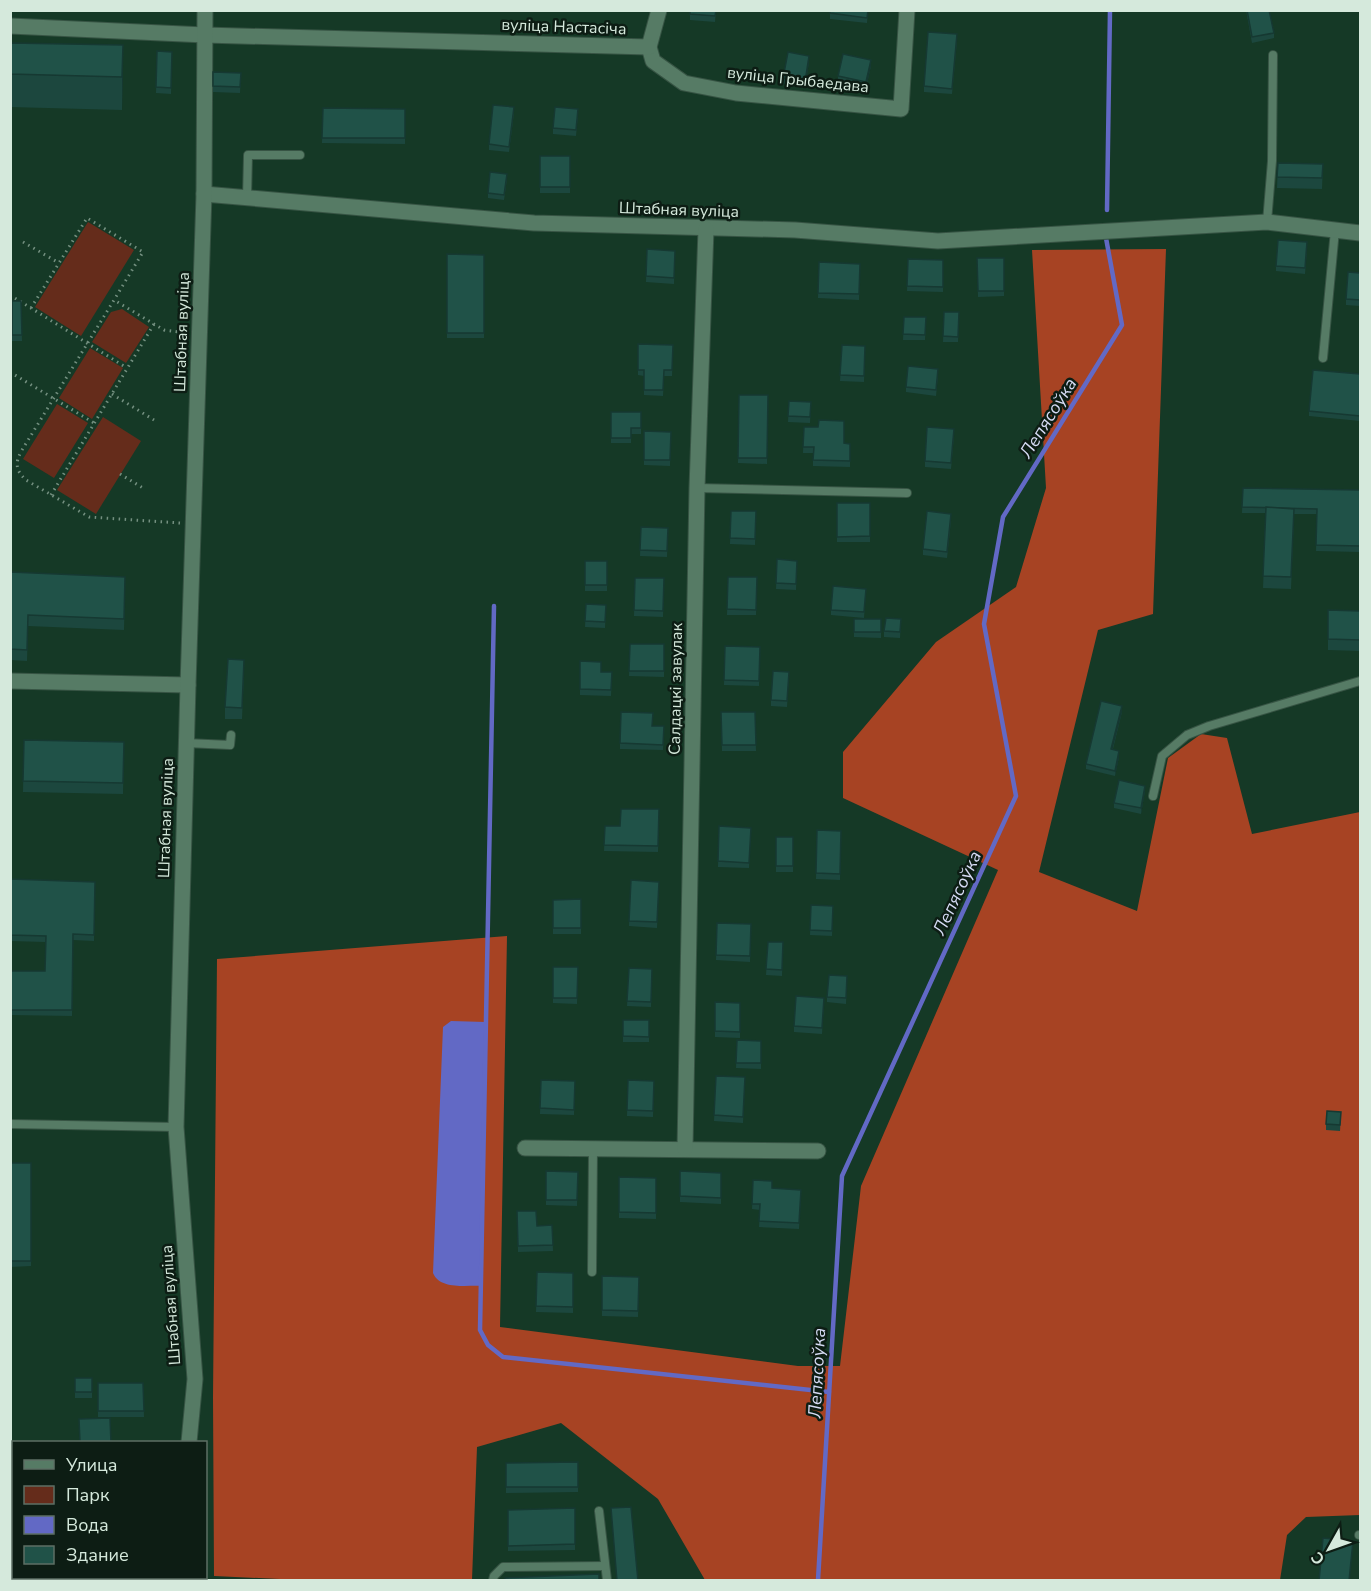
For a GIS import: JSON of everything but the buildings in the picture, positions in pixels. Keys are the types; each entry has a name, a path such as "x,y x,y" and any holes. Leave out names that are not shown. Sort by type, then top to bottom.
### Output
{"street":[{"name":"Штабная вуліца","path":"189,1441 195,1378 176,1127 204,194 205,10"},
{"path":"649,47 659,10"},
{"name":"вуліца Грыбаедава","path":"649,47 653,61 684,82 736,93 900,109 907,10"},
{"name":"вуліца Настасіча","path":"10,26 205,35 649,47"},
{"name":"Штабная вуліца","path":"204,194 534,223 795,230 938,242 1267,222 1360,233"},
{"name":"Салдацкі завулак","path":"685,1149 697,488 706,229"},
{"path":"10,681 188,685"},
{"path":"525,1148 818,1151"}],"lane":[{"path":"1267,222 1272,161 1273,55"},
{"path":"247,198 248,155 300,155"},
{"path":"1323,358 1335,230"},
{"path":"697,488 907,493"},
{"path":"1153,796 1162,756 1187,735 1209,726 1360,681"},
{"path":"186,743 230,746 231,735"},
{"path":"10,1124 176,1127"},
{"path":"592,1272 593,1148"},
{"path":"599,1510 607,1581"},
{"path":"494,1581 494,1576 503,1567 605,1566"}],"path":[{"path":"31,308 87,218 143,252 17,458 16,466 19,474 26,480 88,517 102,520 193,524"},
{"path":"23,242 59,264"},
{"path":"10,295 127,368"},
{"path":"114,300 164,330 200,335"},
{"path":"51,495 153,324"},
{"path":"10,372 94,423"},
{"path":"112,394 154,420"},
{"path":"120,474 143,488"}],"green space":[{"path":"88,222 134,250 81,336 35,307"},
{"path":"122,309 149,327 126,363 92,342 111,312"},
{"path":"90,348 123,368 92,419 59,398"},
{"path":"57,404 88,423 54,478 23,459"},
{"path":"103,417 141,441 96,514 57,490"}],"shaded area":[{"path":"1166,249 1153,614 1098,630 1039,872 1137,911 1168,758 1201,734 1227,738 1252,834 1360,812 1360,1515 1306,1517 1287,1535 1280,1580 705,1580 658,1499 561,1423 477,1447 472,1580 301,1580 214,1576 213,1398 217,959 507,936 500,1327 798,1366 840,1366 861,1186 998,870 843,798 843,752 936,642 1016,587 1046,488 1032,250"}],"water":[{"path":"451,1021 486,1022 481,1286 447,1284 441,1282 433,1273 443,1027"}],"waterway":[{"name":"Лепясоўка","path":"1107,210 1110,10"},
{"name":"Лепясоўка","path":"818,1580 842,1176 1016,796 984,624 1003,517 1122,325 1106,238"},
{"path":"494,606 480,1330 488,1345 503,1357 829,1392"}]}
